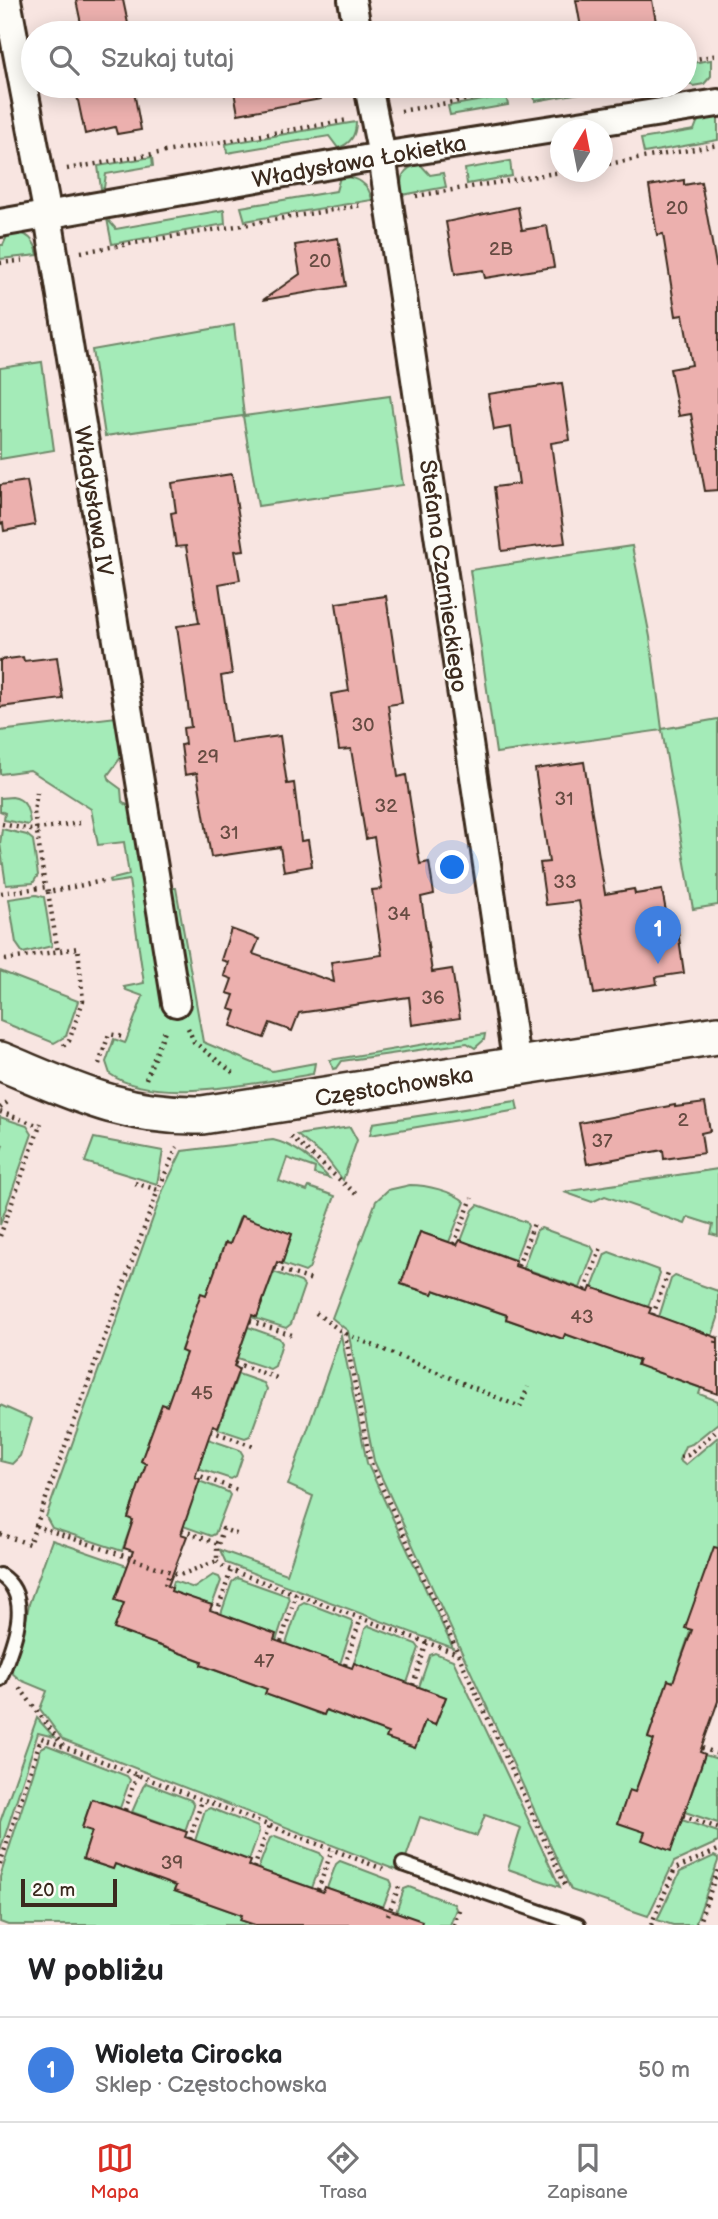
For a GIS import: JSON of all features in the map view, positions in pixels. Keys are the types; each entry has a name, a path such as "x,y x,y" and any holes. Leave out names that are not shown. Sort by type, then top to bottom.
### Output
{"street":[{"name":"Władysława IV","path":"7,0 21,74"},
{"path":"352,0 356,21"},
{"name":"Władysława IV","path":"26,98 176,1003"},
{"name":"Stefana Czarnieckiego","path":"370,98 382,156 517,1067"},
{"name":"Władysława Łokietka","path":"0,223 382,156 718,103"},
{"name":"Częstochowska","path":"0,1061 98,1101 155,1114 202,1115 718,1035"}],"lane":[{"path":"0,1574 8,1580 16,1594 20,1615 2,1673"},
{"path":"403,1870 578,1925"}],"path":[{"path":"697,59 718,55"},
{"path":"40,174 476,98"},
{"path":"613,162 718,145"},
{"path":"0,263 54,257 550,174"},
{"path":"37,792 34,805 37,829 58,951"},
{"path":"2,824 31,830 80,823"},
{"path":"1,893 103,881"},
{"path":"5,960 78,948 83,1001 69,1041 63,1047 53,1050"},
{"path":"145,1080 176,1003"},
{"path":"176,1003 194,1042 234,1073 240,1081"},
{"path":"101,1068 99,1062 109,1034 124,1037"},
{"path":"0,1236 40,1125 0,1110 10,1100"},
{"path":"285,1131 357,1195"},
{"path":"0,1534 29,1544 158,1190 181,1140"},
{"path":"135,1183 158,1190"},
{"path":"454,1244 472,1198"},
{"path":"518,1266 535,1221"},
{"path":"585,1290 602,1245"},
{"path":"275,1268 312,1280"},
{"path":"653,1315 669,1270"},
{"path":"316,1313 345,1334 520,1407 528,1387"},
{"path":"250,1321 292,1335"},
{"path":"345,1334 370,1461 566,1887"},
{"path":"716,1343 718,1336"},
{"path":"235,1363 277,1378"},
{"path":"680,1457 688,1455 718,1429"},
{"path":"211,1431 253,1446"},
{"path":"195,1474 237,1489"},
{"path":"36,1526 180,1575 217,1561"},
{"path":"217,1561 218,1544 223,1529 239,1535"},
{"path":"182,1530 218,1544"},
{"path":"217,1561 231,1570 458,1654"},
{"path":"217,1613 231,1570"},
{"path":"165,1585 170,1572"},
{"path":"281,1642 296,1594"},
{"path":"345,1665 361,1618"},
{"path":"412,1685 427,1642"},
{"path":"2,1673 63,1747"},
{"path":"0,1864 41,1738 391,1872"},
{"path":"702,1748 718,1754"},
{"path":"125,1810 137,1775"},
{"path":"190,1839 202,1800"},
{"path":"683,1816 718,1828"},
{"path":"254,1868 269,1826"},
{"path":"318,1890 332,1850"},
{"path":"651,1925 675,1869 718,1850"},
{"path":"388,1916 403,1870"},
{"path":"698,1925 718,1870"},
{"path":"454,1925 463,1900"}],"green space":[{"path":"711,60 711,76 704,84 697,85 697,62"},
{"path":"494,98 506,98 508,105 450,115 448,106"},
{"path":"700,115 718,118 718,140 644,153 641,139 694,130"},
{"path":"356,122 352,138 338,148 329,136 227,153 226,144"},
{"path":"152,157 153,166 106,174 104,188 101,189 98,166"},
{"path":"510,161 512,176 467,184 465,169"},
{"path":"420,164 430,175 443,173 446,187 402,195 403,175 409,168"},
{"path":"340,177 361,182 368,189 372,200 245,221 241,207 336,191"},
{"path":"224,210 225,224 112,244 107,219 116,229"},
{"path":"9,232 28,237 38,255 0,259 0,245 3,245"},
{"path":"234,325 244,416 390,396 403,485 258,506 243,416 105,436 92,350"},
{"path":"42,362 54,450 0,459 0,368"},
{"path":"632,546 650,637 662,729 718,719 718,905 693,909 662,730 496,753 470,570"},
{"path":"116,717 122,751 121,757 108,775 110,781 121,789 122,801 125,804 145,812 160,813 171,888 176,888 203,1042 272,1071 315,1063 313,1074 238,1086 180,1090 153,1089 129,1084 110,1074 106,1062 114,1039 125,1043 143,996 124,987 144,983 129,880 110,883 109,880 129,875 124,842 98,845 91,809 30,770 0,774 0,731"},
{"path":"12,797 25,805 30,822 28,825 4,820 5,813 0,811 0,798"},
{"path":"2,829 27,835 33,840 38,875 33,883 6,885 0,844"},
{"path":"36,895 44,897 52,946 23,953 16,943 9,899"},
{"path":"0,971 78,1001 66,1036 54,1043 0,1021"},
{"path":"485,1034 484,1040 475,1048 467,1043 342,1061 333,1069 330,1060"},
{"path":"516,1101 518,1110 370,1135 373,1123"},
{"path":"0,1117 27,1126 32,1134 0,1225 0,1153 3,1145 0,1143"},
{"path":"350,1127 357,1140 343,1180 326,1158 297,1135"},
{"path":"94,1138 163,1151 157,1184 85,1162"},
{"path":"273,1140 304,1154 329,1178 314,1174 315,1168 287,1158 279,1181 307,1191 309,1187 335,1196 309,1269 305,1272 282,1264 292,1234 240,1217 230,1244 225,1243 206,1295 201,1294 181,1350 186,1353 167,1406 162,1405 141,1461 146,1464 128,1518 133,1520 122,1551 52,1528 46,1517 163,1190 182,1151"},
{"path":"718,1169 718,1236 711,1234 713,1225 688,1217 685,1224 605,1196 592,1202 564,1192"},
{"path":"410,1185 439,1189 465,1202 449,1242 420,1232 401,1284 432,1294 434,1290 507,1315 506,1319 563,1339 565,1334 639,1360 637,1365 701,1388 699,1394 718,1401 718,1423 692,1444 685,1446 679,1460 685,1465 718,1437 718,1550 673,1682 668,1680 648,1737 654,1740 635,1792 629,1791 618,1822 645,1832 671,1850 682,1820 718,1832 718,1842 674,1862 648,1916 571,1890 374,1461 348,1331 332,1318 376,1201 388,1190"},
{"path":"478,1205 526,1222 528,1226 515,1260 461,1241 473,1210"},
{"path":"541,1228 591,1246 594,1251 580,1288 523,1268 537,1230"},
{"path":"609,1252 658,1270 660,1274 648,1307 592,1288 605,1254"},
{"path":"274,1272 301,1282 304,1286 291,1324 286,1328 251,1317 257,1316"},
{"path":"675,1276 718,1291 718,1318 712,1336 659,1317 671,1279"},
{"path":"248,1327 279,1338 282,1343 275,1366 270,1369 237,1358"},
{"path":"341,1335 367,1463 453,1648 226,1563 220,1550 287,1574 313,1496 288,1485"},
{"path":"238,1374 264,1383 267,1389 250,1436 245,1438 218,1429"},
{"path":"0,1405 32,1419 20,1456 12,1464 0,1461"},
{"path":"208,1439 240,1450 243,1455 236,1476 231,1479 198,1468"},
{"path":"199,1481 230,1495 215,1534 211,1536 183,1526"},
{"path":"52,1540 133,1568 126,1571 115,1599 124,1603 115,1629 202,1661 201,1665 267,1689 265,1694 323,1715 326,1710 388,1733 387,1738 415,1748 425,1721 435,1725 446,1697 419,1687 430,1655 435,1653 453,1660 560,1887 508,1869 521,1828 485,1815 477,1836 420,1817 401,1872 63,1740 40,1709 47,1691 20,1680 11,1672 23,1635 29,1604"},
{"path":"213,1575 221,1581 212,1605 184,1596 169,1596 174,1581 194,1588"},
{"path":"237,1578 288,1596 289,1601 276,1641 275,1634 221,1614 232,1582"},
{"path":"304,1602 351,1620 353,1625 340,1664 286,1644 299,1605"},
{"path":"369,1626 416,1644 419,1648 407,1683 354,1663 365,1629"},
{"path":"37,1718 54,1737 38,1733 0,1851 0,1822"},
{"path":"47,1745 127,1776 130,1780 120,1808 92,1799 82,1827 92,1831 83,1859 113,1869 115,1864 176,1886 174,1891 242,1915 240,1920 255,1925 8,1925 0,1922 0,1877 41,1748"},
{"path":"705,1755 718,1759 718,1823 685,1812"},
{"path":"146,1783 191,1800 194,1805 185,1831 132,1812"},
{"path":"210,1808 258,1827 259,1832 249,1860 195,1841 205,1810"},
{"path":"275,1836 320,1853 323,1858 312,1888 258,1869 270,1838"},
{"path":"714,1856 718,1861 695,1925 673,1925 657,1920 680,1872"},
{"path":"340,1861 390,1880 392,1884 383,1907 327,1888 336,1864"},
{"path":"409,1887 454,1904 456,1909 450,1925 416,1925 394,1918 404,1889"}],"building":[{"path":"76,0 123,0 127,21 80,21"},
{"path":"576,0 652,0 656,21 580,21"},
{"path":"78,98 135,98 141,130 117,134 115,127 85,134"},
{"path":"235,98 321,98 321,99 238,114"},
{"path":"684,180 684,185 701,182 718,276 718,490 705,491 691,414 679,416 670,369 692,365 683,315 676,316 663,234 657,235 649,186"},
{"path":"518,207 522,230 547,226 554,267 485,278 483,270 455,274 446,222"},
{"path":"338,238 346,286 263,300 300,274 295,245"},
{"path":"562,383 570,440 551,443 565,543 502,551 494,487 519,484 511,427 494,430 488,394"},
{"path":"232,474 244,550 235,551 240,580 219,584 232,674 221,676 231,743 280,736 287,784 294,783 301,841 308,840 312,866 284,871 280,847 211,857 197,773 185,775 181,745 185,744 183,728 191,727 177,626 199,623 186,546 176,547 171,513 176,512 172,483"},
{"path":"27,481 35,525 4,531 3,523 0,524 0,485"},
{"path":"386,596 402,703 388,705 398,777 406,775 420,864 429,862 434,894 421,897 432,972 452,969 460,1018 412,1025 409,997 299,1013 292,1031 270,1023 264,1038 231,1026 236,1011 229,1009 234,995 227,993 232,979 224,976 228,962 221,960 231,929 259,939 253,954 334,982 331,962 382,955 372,890 382,889 374,837 366,839 351,749 339,750 331,694 349,691 336,603"},
{"path":"23,657 24,661 57,657 63,699 0,707 0,660"},
{"path":"584,762 605,894 634,889 635,894 662,890 670,933 678,931 684,973 656,977 657,984 594,994 579,901 546,905 540,863 549,862 535,769"},
{"path":"705,1103 710,1131 701,1133 704,1153 664,1159 663,1150 587,1164 579,1123 675,1105"},
{"path":"241,1216 292,1234 282,1264 277,1262 257,1317 252,1315 234,1366 239,1369 218,1427 213,1425 195,1477 200,1479 181,1534 187,1536 168,1586 172,1588 171,1591 212,1605 210,1610 276,1634 274,1640 352,1668 354,1663 446,1697 435,1725 425,1721 415,1748 386,1738 388,1733 326,1710 324,1715 265,1694 267,1689 201,1665 202,1661 114,1629 124,1603 115,1600 133,1551 124,1548 133,1520 128,1518 146,1464 141,1461 162,1404 167,1406 186,1353 181,1351 201,1293 206,1295 225,1243 230,1244"},
{"path":"420,1232 457,1245 460,1240 516,1261 515,1266 589,1292 591,1287 651,1308 649,1313 718,1338 718,1394 637,1365 639,1360 565,1334 563,1339 506,1319 507,1315 434,1290 432,1294 401,1284"},
{"path":"714,1547 718,1548 718,1701 700,1752 705,1754 671,1851 642,1840 645,1832 618,1823 629,1790 635,1792 654,1740 648,1738 668,1680 673,1682 692,1630 685,1628"},
{"path":"92,1799 187,1832 185,1837 251,1861 249,1866 323,1892 325,1887 422,1921 421,1925 255,1925 240,1920 242,1915 174,1891 176,1886 115,1864 113,1869 83,1859 92,1831 82,1828"}],"place":[{"name":"Wioleta Cirocka","path":"658,964"}]}
